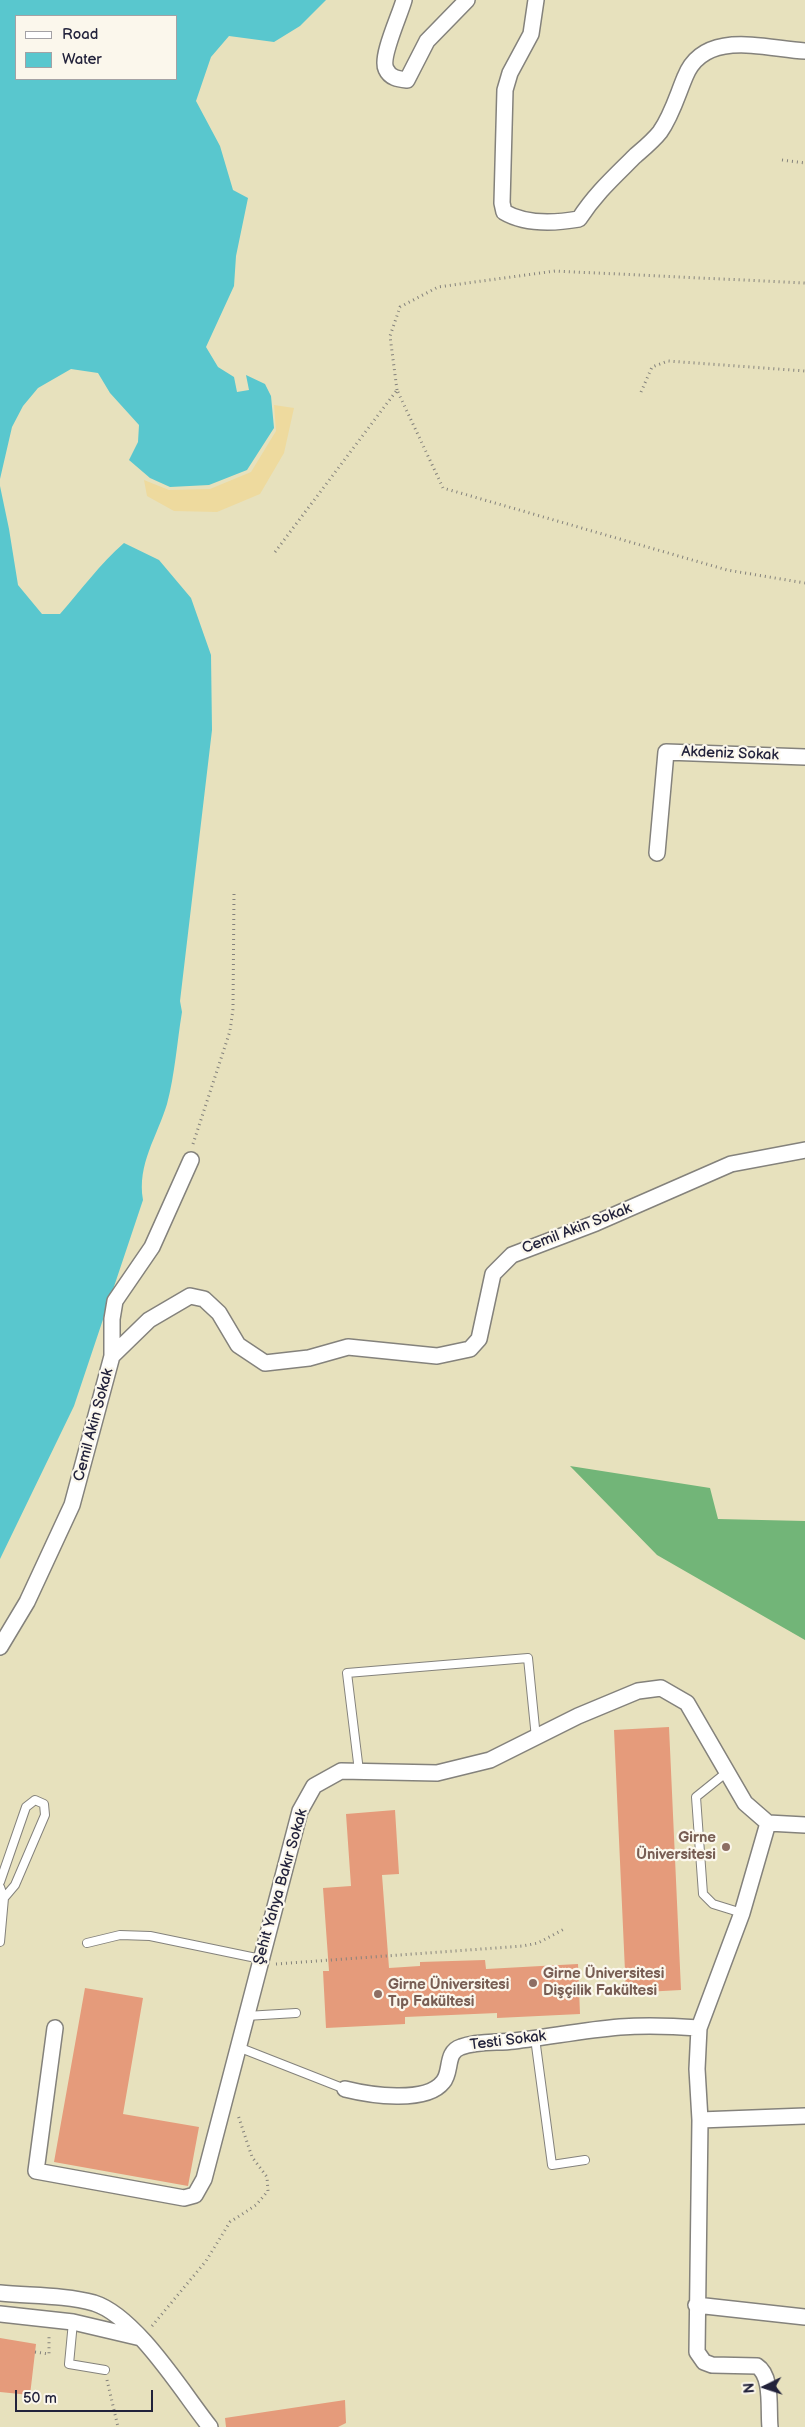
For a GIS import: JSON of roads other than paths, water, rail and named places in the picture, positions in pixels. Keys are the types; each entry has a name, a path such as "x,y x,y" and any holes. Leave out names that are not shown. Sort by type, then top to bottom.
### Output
{"street":[{"path":"404,0 384,57 386,69 395,78 406,80 427,41 467,0"},
{"path":"536,0 531,34 510,73 505,90 502,202 504,212 513,217 556,223 579,219 594,195 660,133 679,98 685,76 697,56 722,46 750,44 805,51"},
{"name":"Akdeniz Sokak","path":"657,853 666,752 805,756"},
{"name":"Cemil Akin Sokak","path":"0,1647 27,1602 72,1505 112,1356 149,1320 190,1296 204,1299 219,1313 238,1345 265,1363 309,1358 348,1347 437,1356 470,1349 479,1338 493,1274 512,1255 596,1224 731,1164 805,1150"},
{"path":"112,1356 112,1319 115,1301 152,1247 191,1160"},
{"name":"Şehit Yahya Bakır Sokak","path":"55,2028 36,2171 184,2198 195,2195 204,2179 300,1811 314,1786 341,1771 437,1773 490,1760 578,1716 638,1691 661,1688 687,1703 746,1803 768,1823"},
{"path":"770,2427 766,2378 763,2370 757,2366 712,2365 704,2362 697,2352 696,2305 700,2120 698,2069 700,2028 742,1913 768,1823 805,1825"},
{"name":"Testi Sokak","path":"345,2089 365,2094 414,2095 431,2092 444,2082 453,2054 459,2048 621,2027 700,2028"},
{"path":"700,2120 805,2116"},
{"path":"0,2293 78,2300 96,2304 116,2315 142,2338 210,2427"},
{"path":"696,2305 805,2317"},
{"path":"0,2314 73,2322 142,2338"}],"lane":[{"path":"359,1771 348,1673 528,1658 536,1738"},
{"path":"727,1772 696,1797 703,1894 713,1904 742,1913"},
{"path":"0,1882 26,1807 35,1800 44,1804 45,1815 15,1885 4,1898"},
{"path":"0,1887 4,1898 0,1942"},
{"path":"87,1943 120,1935 150,1936 260,1962"},
{"path":"246,2016 296,2013"},
{"path":"535,2038 552,2165 585,2160"},
{"path":"238,2047 345,2089"},
{"path":"73,2322 69,2364 104,2370"}],"water":[{"path":"0,0 326,0 300,26 274,42 229,36 211,57 196,101 220,146 233,190 248,198 236,256 234,286 206,347 218,367 234,377 237,392 249,390 246,375 265,384 271,396 274,428 247,470 209,485 170,487 150,478 129,460 138,442 139,425 110,393 98,373 71,369 38,388 23,406 12,427 0,479"},
{"path":"0,486 18,585 42,614 60,614 99,568 124,543 159,560 191,598 211,655 212,730 180,1001 182,1012 174,1070 167,1104 145,1163 142,1187 143,1200 74,1406 0,1559"}],"place":[{"name":"Girne Üniversitesi","path":"726,1847"},
{"name":"Girne Üniversitesi Dişçilik Fakültesi","path":"533,1983"},
{"name":"Girne Üniversitesi Tıp Fakültesi","path":"378,1994"}]}
